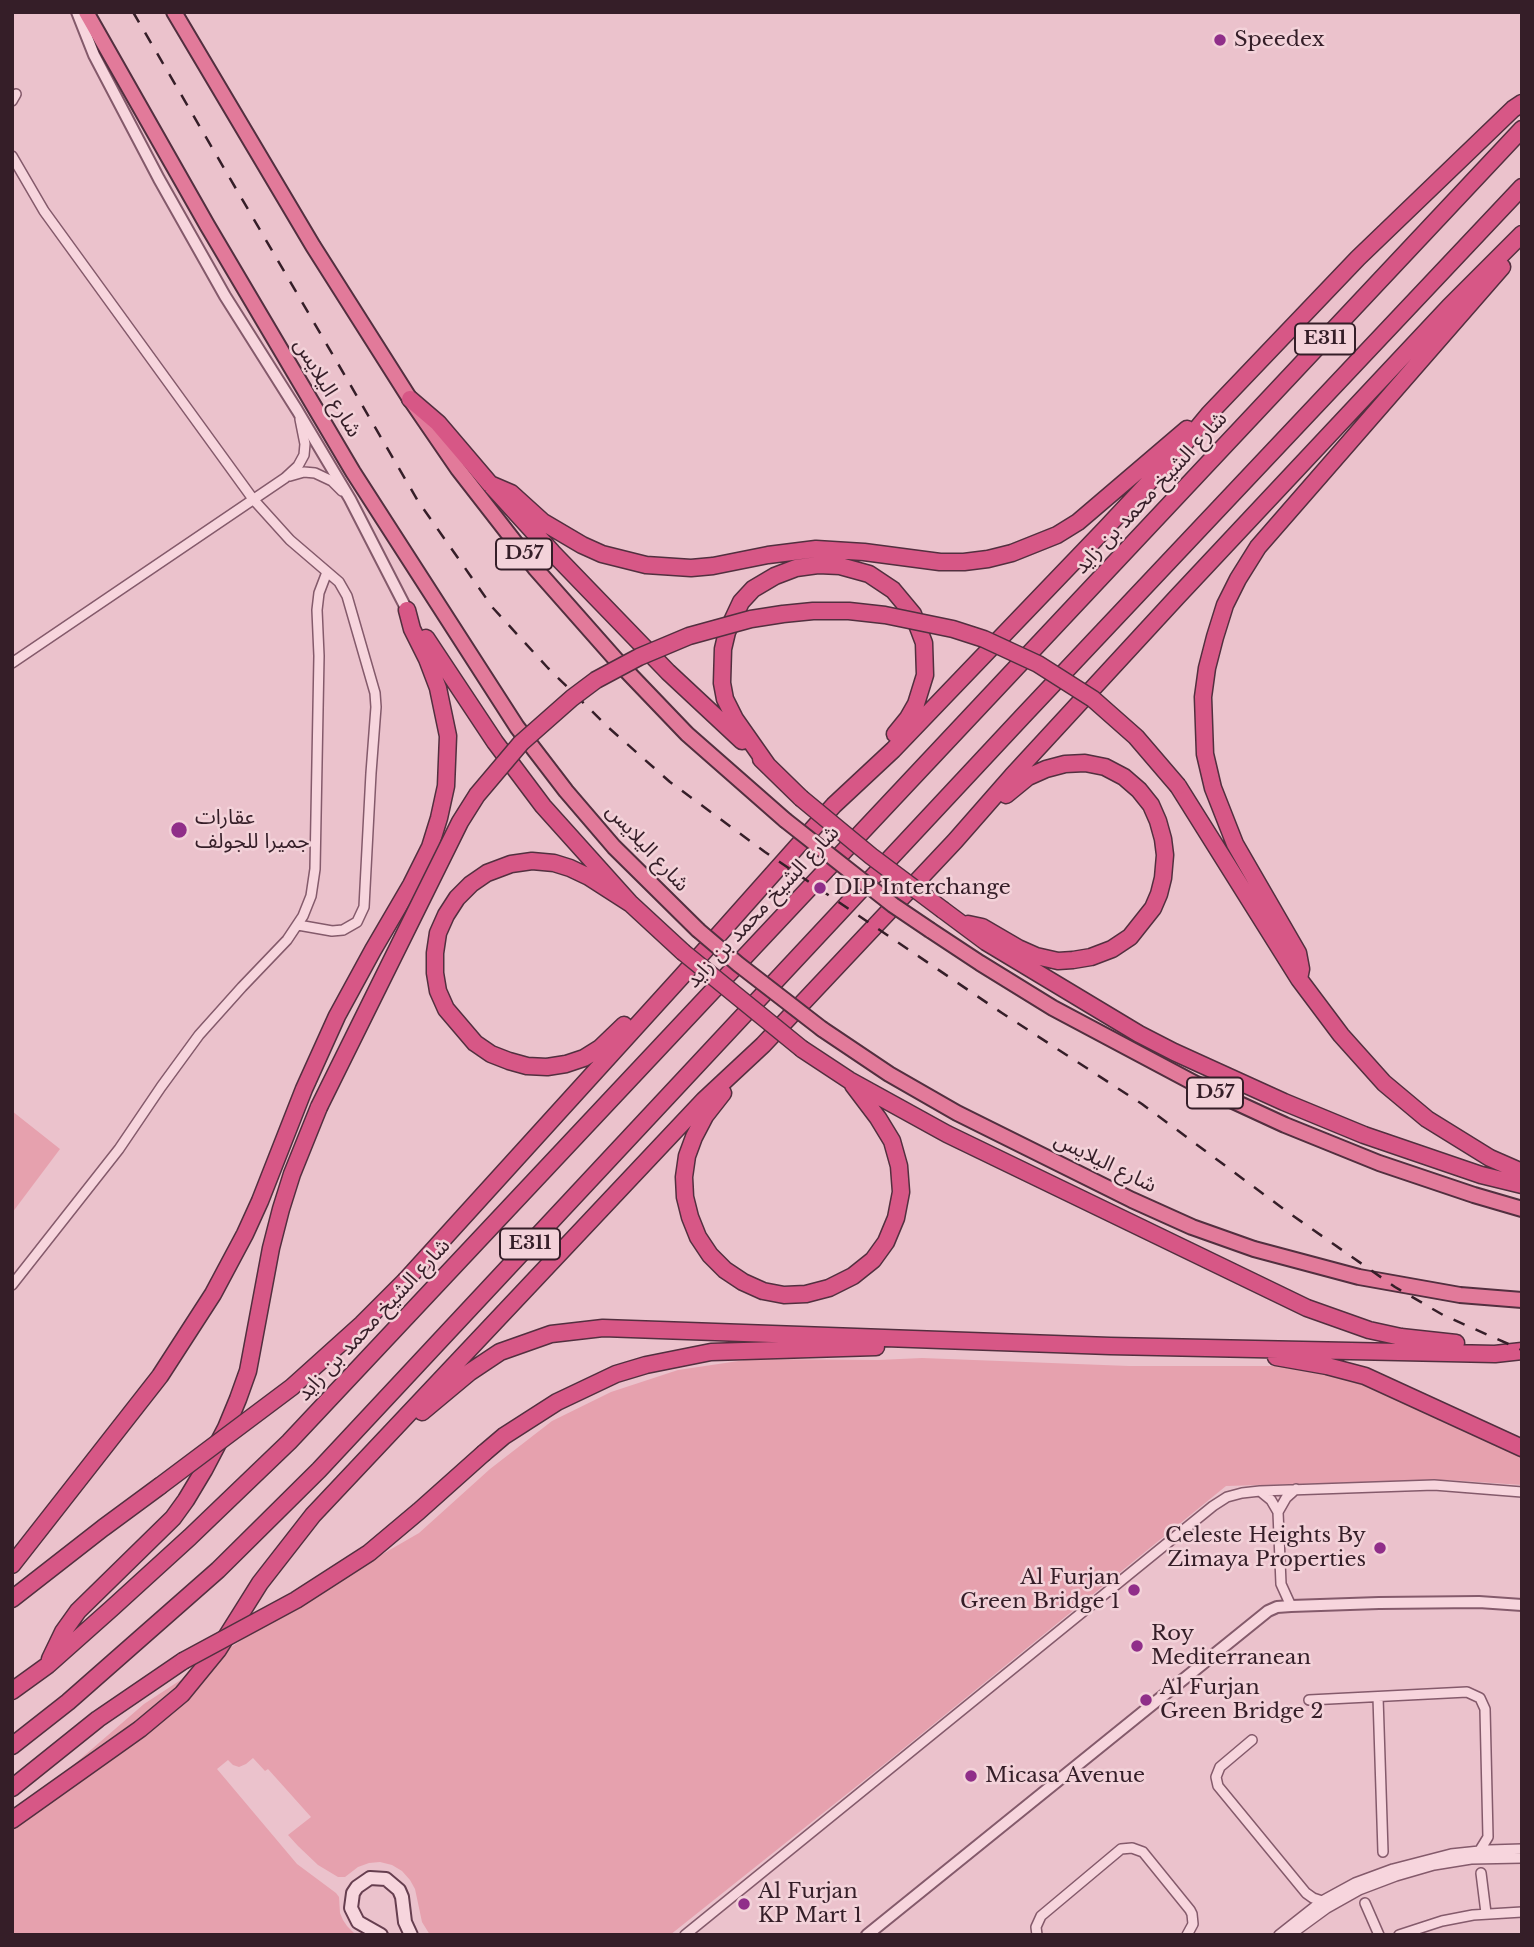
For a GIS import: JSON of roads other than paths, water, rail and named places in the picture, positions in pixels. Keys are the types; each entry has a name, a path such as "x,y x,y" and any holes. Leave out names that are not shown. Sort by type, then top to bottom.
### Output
{"highway":[{"name":"شارع اليلايس","path":"86,12 214,237 353,472 517,727 566,791 614,847 698,930 822,1029 889,1074 957,1113 1192,1227 1254,1249 1359,1277 1460,1295 1522,1300"},
{"name":"D57","path":"174,12 313,246 458,469 506,533 587,629 687,734 785,820 857,877 1007,981 1064,1014 1194,1083 1285,1125 1379,1163 1522,1209"},
{"path":"12,1599 292,1387 406,1280 834,805 893,750 1378,237 1522,103"},
{"name":"شارع الشيخ محمد بن زايد","path":"12,1691 48,1665 190,1537 289,1442 1522,129"},
{"name":"E311","path":"12,1746 68,1702 198,1587 319,1470 1522,187"},
{"path":"12,1820 140,1729 182,1693 218,1650 260,1583 313,1515 704,1100 763,1045 956,841 1012,776 1205,567 1522,233"},
{"path":"1299,979 1301,968 1298,953 1234,844 1213,788 1205,754 1203,697 1215,637 1230,596 1258,547 1522,244"},
{"path":"410,399 438,423 552,552 668,672 801,798 862,849 986,942 1139,1034 1209,1069 1364,1135 1481,1175 1522,1185"},
{"path":"490,484 508,491 543,522 582,545 624,561 646,565 691,568 713,566 816,549 852,550 940,562 964,562 1012,553 1057,535 1078,522 1175,439 1209,414"},
{"path":"768,766 734,719 725,699 721,665 727,632 733,617 741,602 753,589 775,576 796,568 818,565 855,569 881,581 904,601 920,628 926,659 922,690 916,705 898,730 869,760 853,787"},
{"path":"407,610 542,806 631,904 683,952 802,1049 849,1080 986,1154 1307,1308 1349,1324 1401,1337 1434,1342 1522,1345"},
{"path":"12,1565 160,1376 213,1294 260,1201 300,1098 332,1028 430,847 446,786 448,736 438,688 412,629 407,610"},
{"path":"48,1665 72,1618 173,1518 226,1428 248,1371 271,1248 292,1174 319,1107 460,822 477,795 521,743 572,698 596,680 639,657 689,636 751,619 783,614 849,611 885,615 953,629 984,639 1038,664 1074,686 1114,716 1136,737 1178,786 1299,979 1341,1035 1384,1083 1448,1133 1490,1158 1522,1172"},
{"path":"956,841 1028,778 1046,769 1085,763 1105,767 1124,776 1139,790 1151,805 1158,821 1165,855 1163,877 1153,908 1130,937 1091,957 1073,960 1045,958 1028,953 982,927 961,924"},
{"path":"631,904 589,877 554,863 532,861 511,864 487,873 457,898 439,933 435,973 438,991 446,1009 475,1043 491,1054 509,1062 547,1067 584,1058 600,1048 650,999 682,976"},
{"path":"763,1045 705,1116 691,1147 684,1177 690,1217 698,1237 710,1255 725,1270 763,1291 784,1295 806,1294 829,1288 853,1276 873,1260 886,1242 897,1218 901,1192 900,1166 892,1141 849,1080"},
{"path":"369,1456 470,1372 490,1359 512,1347 551,1334 603,1328 1251,1349 1495,1354 1522,1351"},
{"path":"12,1788 98,1720 183,1661 296,1600 369,1553 484,1453 557,1402 615,1374 711,1352 880,1347 919,1339"},
{"path":"1251,1349 1274,1357 1364,1376 1522,1448"}],"main road":[{"path":"381,1935 358,1922 351,1908 353,1893 370,1878 386,1879 399,1890 405,1922 411,1935"}],"street":[{"path":"77,12 94,55 166,191 225,296 298,410 350,499 407,610"},
{"path":"12,156 44,211 253,499 290,540 339,582 345,591 376,699 364,907 357,922 343,930 332,931 298,925"},
{"path":"12,663 285,478 298,466 305,449 298,410"},
{"path":"285,478 304,472 315,473 332,481 350,499"},
{"path":"12,1285 119,1149 200,1035 287,940 298,925 311,896 315,869 319,656 317,610 319,593 327,572"},
{"path":"685,1935 1213,1506 1234,1494 1296,1489 1434,1485 1522,1492"},
{"path":"1278,1512 1286,1498 1296,1489"},
{"path":"1260,1491 1271,1500 1278,1512 1281,1584 1291,1606"},
{"path":"1272,1609 1281,1584"},
{"path":"867,1935 1272,1609 1291,1606 1466,1602 1522,1605"},
{"path":"1308,1700 1467,1692 1480,1698 1485,1709 1488,1837 1496,1850"},
{"path":"1378,1697 1383,1852"},
{"path":"1252,1740 1220,1768 1217,1783 1306,1893 1322,1901"},
{"path":"1480,1850 1488,1837"},
{"path":"1037,1935 1036,1927 1041,1916 1121,1849 1132,1847 1143,1852 1190,1910 1193,1924 1187,1935"},
{"path":"1279,1935 1322,1901 1393,1869 1451,1854 1522,1849"},
{"path":"1290,1935 1326,1908 1359,1890 1395,1876 1462,1860 1522,1858"},
{"path":"1481,1873 1486,1913"},
{"path":"1306,1893 1306,1912"},
{"path":"1365,1903 1379,1935"},
{"path":"1399,1935 1442,1921 1486,1913 1522,1912"}],"railway":[{"path":"133,12 418,501 493,608 548,668 609,728 670,782 765,852 1002,1013 1142,1104 1289,1213 1395,1287 1443,1315 1522,1350"}],"place":[{"name":"Speedex","path":"1220,40"},
{"name":"عقارات جميرا للجولف","path":"179,830"},
{"name":"DIP Interchange","path":"820,888"},
{"name":"Celeste Heights By Zimaya Properties","path":"1380,1548"},
{"name":"Al Furjan Green Bridge 1","path":"1134,1590"},
{"name":"Roy Mediterranean","path":"1137,1646"},
{"name":"Al Furjan Green Bridge 2","path":"1146,1700"},
{"name":"Micasa Avenue","path":"971,1776"},
{"name":"Al Furjan KP Mart 1","path":"744,1904"}]}
